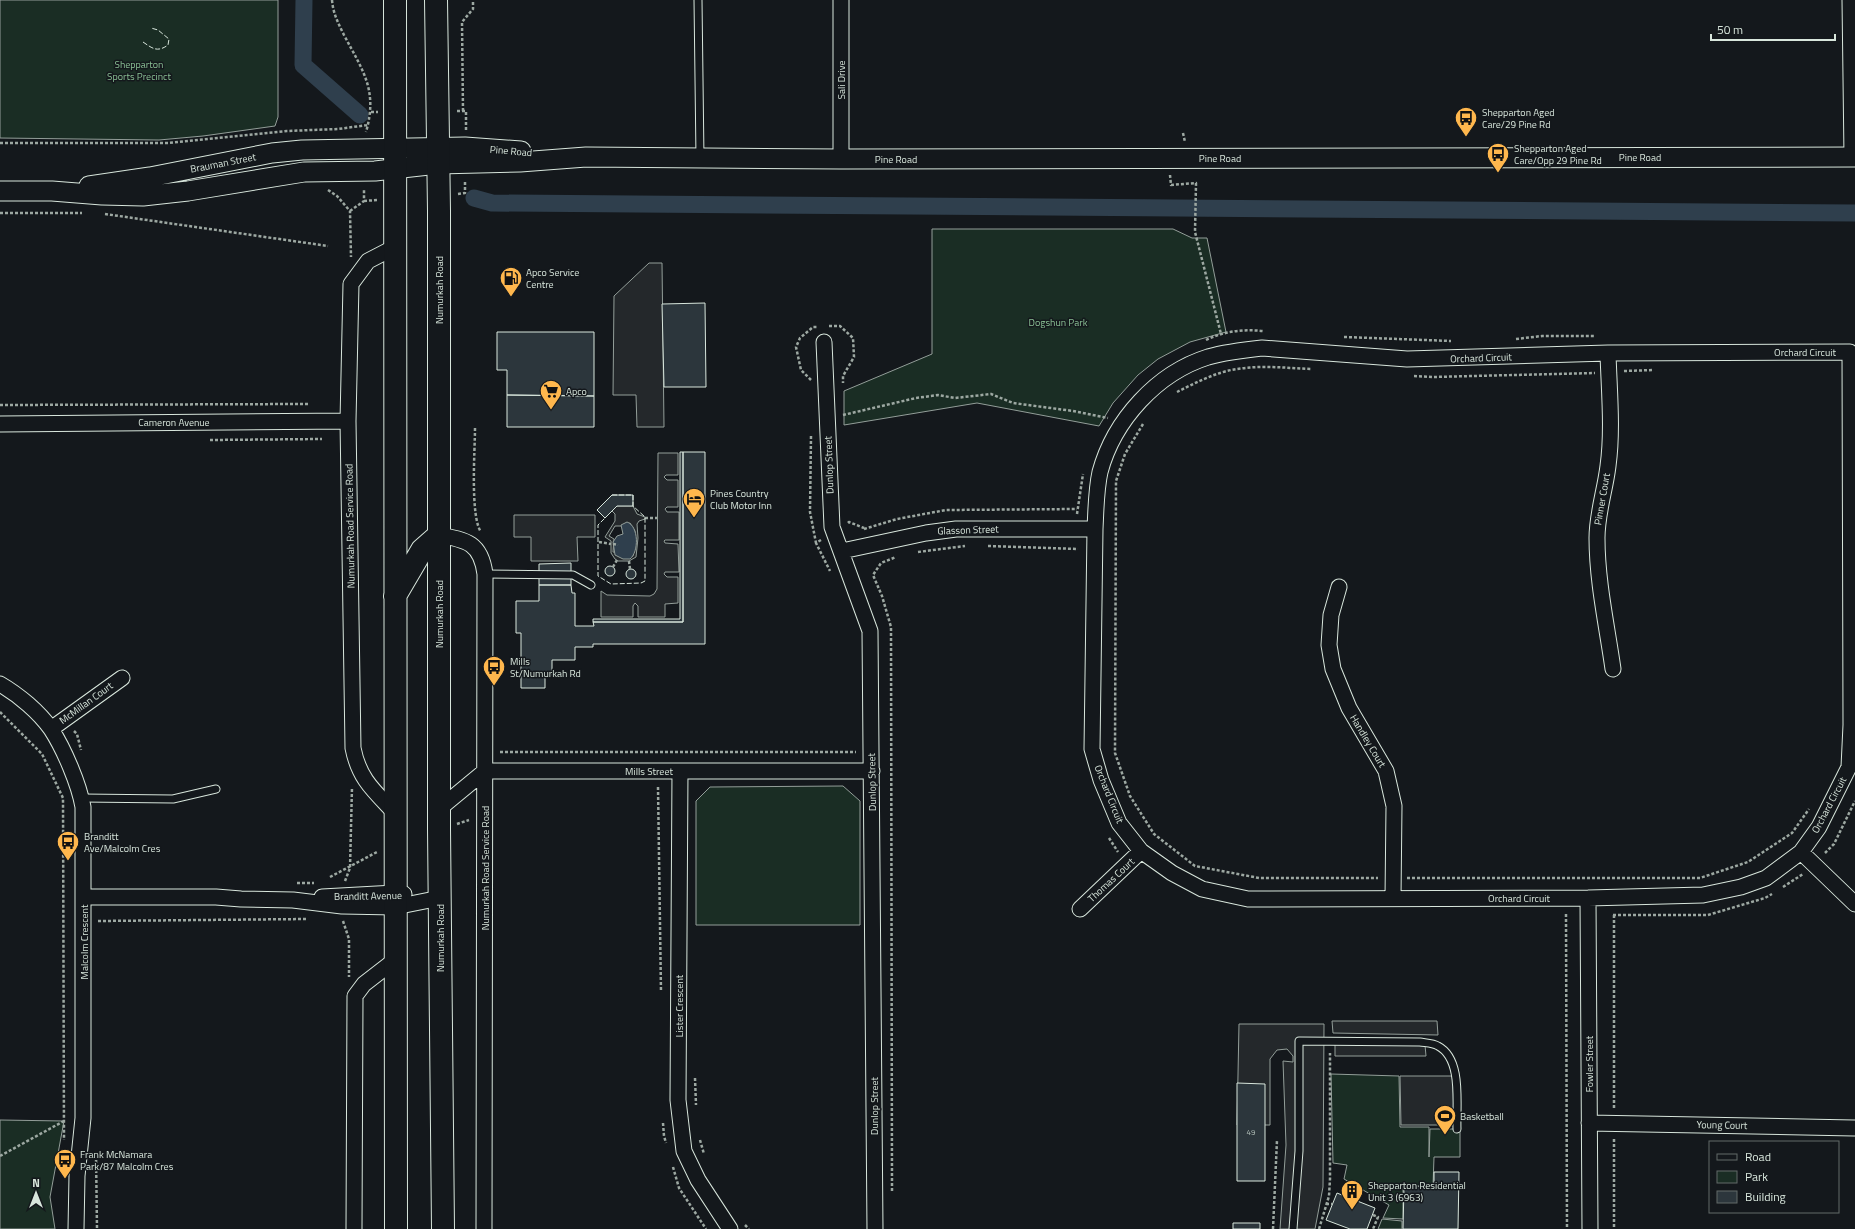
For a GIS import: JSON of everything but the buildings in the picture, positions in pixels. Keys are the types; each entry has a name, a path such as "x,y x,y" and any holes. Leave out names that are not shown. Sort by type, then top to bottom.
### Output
{"highway":[{"path":"395,0 396,1229"},
{"name":"Numurkah Road","path":"436,0 439,809 443,1229"},
{"path":"395,596 422,550 439,535"}],"street":[{"name":"Sali Drive","path":"841,0 841,159"},
{"path":"1850,0 1853,157"},
{"name":"Brauman Street","path":"52,191 125,181 272,154 302,150 365,150 395,160"},
{"path":"302,150 304,172"},
{"name":"Pine Road","path":"395,160 437,156 520,162 586,157 841,159 1853,157"},
{"name":"Brauman Street","path":"0,191 52,191 102,195 143,196 188,191 304,172 365,171 395,160"},
{"path":"351,284 368,261 395,247"},
{"name":"Numurkah Road Service Road","path":"351,284 348,421 353,748 356,763 363,778 395,813"},
{"name":"Dunlop Street","path":"824,342 832,526 870,631 866,771 875,1229"},
{"name":"Orchard Circuit","path":"1262,348 1407,359 1608,353 1852,352 1851,725 1849,766 1819,827 1801,852 1766,878 1741,888 1703,895 1588,898 1248,899 1202,889 1172,873 1141,851 1119,823 1101,780 1092,750 1096,502 1100,472 1111,444 1128,414 1151,390 1176,372 1206,358 1225,353 1262,348"},
{"name":"Pinner Court","path":"1608,353 1610,438 1608,467 1598,511 1597,537 1598,566 1613,669"},
{"name":"Cameron Avenue","path":"0,424 348,421"},
{"name":"Glasson Street","path":"842,551 926,533 956,529 1095,529"},
{"name":"Numurkah Road Service Road","path":"439,535 463,539 474,546 481,555 485,574 484,1229"},
{"name":"Handley Court","path":"1339,587 1331,615 1329,645 1333,669 1349,708 1386,771 1394,806 1394,898"},
{"name":"McMillan Court","path":"51,729 122,678"},
{"name":"Malcolm Crescent","path":"0,684 22,699 51,729 82,798 84,816 83,1118 77,1176 76,1229"},
{"path":"439,809 485,771"},
{"name":"Mills Street","path":"485,771 866,771"},
{"name":"Lister Crescent","path":"680,771 678,1100 684,1151 698,1180 736,1225"},
{"name":"Thomas Court","path":"1080,909 1141,851"},
{"path":"1801,852 1855,904"},
{"name":"Branditt Avenue","path":"84,896 216,897 294,900 342,906 395,900 440,898"},
{"name":"Fowler Street","path":"1588,898 1590,1229"},
{"path":"354,1229 355,996 364,984 395,960"},
{"name":"Young Court","path":"1589,1123 1854,1128"}],"lane":[{"path":"698,0 700,158"},
{"path":"485,574 573,575 591,585"},
{"path":"82,798 173,799 216,789"},
{"path":"1293,1229 1299,1151 1298,1041 1420,1042 1438,1045 1450,1055 1456,1070 1457,1129"}],"path":[{"path":"332,0 335,18 368,83 371,112 365,137 365,150"},
{"path":"463,111 462,22 473,9 473,0"},
{"path":"0,143 168,143 287,131 338,129 368,125"},
{"path":"1183,133 1185,144 1170,174 1171,184 1196,183 1195,232 1225,353"},
{"path":"350,212 364,201 365,171"},
{"path":"324,188 337,196 350,212 351,284"},
{"path":"0,213 85,213"},
{"path":"100,214 328,246"},
{"path":"1202,342 1221,334 1246,329 1270,331"},
{"path":"1513,339 1542,336 1597,336"},
{"path":"1339,337 1442,339 1455,341"},
{"path":"1171,395 1196,382 1236,369 1267,366 1315,369"},
{"path":"1409,376 1433,377 1655,370"},
{"path":"843,415 916,398 938,395 955,398 991,394 1013,403 1107,417 1134,440"},
{"path":"0,405 309,404"},
{"path":"1104,424 1107,417"},
{"path":"1148,418 1125,454 1116,481 1115,753 1130,796 1154,834 1195,866 1259,878 1700,878 1748,862 1792,833 1814,802"},
{"path":"1078,556 1077,509 1081,477 1084,471"},
{"path":"645,518 658,518"},
{"path":"832,577 816,543 849,522 864,528"},
{"path":"599,542 618,545"},
{"path":"916,553 967,546"},
{"path":"983,546 1078,549"},
{"path":"892,1197 891,627 882,596 873,575 881,563 901,555"},
{"path":"613,567 617,560"},
{"path":"629,561 630,569"},
{"path":"0,712 42,754 63,798 64,1144"},
{"path":"500,752 859,752 866,771"},
{"path":"1558,914 1708,915 1766,898 1815,866 1834,844 1855,800"},
{"path":"1106,832 1115,848 1130,861"},
{"path":"1566,914 1567,1229"},
{"path":"1614,915 1614,1229"},
{"path":"94,921 314,919"},
{"path":"1319,1229 1329,1196 1330,1053"},
{"path":"695,1074 696,1106"},
{"path":"0,1156 64,1121 83,1118"},
{"path":"698,1137 706,1157"},
{"path":"1273,1229 1277,1140"},
{"path":"1326,1204 1332,1204"},
{"path":"1373,1215 1378,1217 1373,1229"},
{"path":"736,1225 749,1229"}],"green space":[{"name":"Shepparton Sports Precinct","path":"0,0 278,0 278,117 275,126 203,136 159,140 0,138"},
{"name":"Dogshun Park","path":"932,229 1173,229 1192,238 1207,238 1226,332 1190,342 1158,359 1138,375 1113,403 1099,426 977,403 844,425 844,391 932,354"},
{"path":"843,786 860,801 860,925 696,925 696,801 710,787"},
{"path":"1331,1074 1399,1076 1400,1127 1429,1127 1429,1157 1430,1129 1460,1129 1460,1157 1434,1157 1433,1186 1403,1185 1403,1219 1383,1218 1389,1205 1344,1179 1347,1165 1333,1163"},
{"path":"0,1120 64,1121 50,1197 55,1229 0,1229"},
{"path":"1382,1219 1402,1221 1402,1229 1378,1229"}],"shaded area":[{"path":"649,263 662,263 664,427 637,427 636,395 613,395 614,296"},
{"path":"658,453 678,453 678,475 666,475 664,477 667,480 678,480 678,507 667,507 665,509 667,512 679,512 679,540 664,541 665,543 678,544 679,572 665,572 664,574 667,577 678,577 678,603 665,604 665,617 638,617 638,606 635,603 633,606 633,617 601,617 601,591 607,595 650,596 654,594 657,589"},
{"path":"617,506 633,506 637,514 645,517 645,519 639,521 637,524 638,538 636,557 629,561 618,561 615,559 611,553 611,541 605,537 615,521 615,514 612,511","holes":["630,523 635,531 633,556 613,552 614,539 609,536 615,526"]},
{"path":"514,515 595,515 595,537 577,537 578,561 531,561 531,537 514,537"},
{"path":"1332,1021 1437,1021 1438,1035 1333,1033"},
{"path":"1239,1024 1324,1024 1323,1187 1315,1229 1280,1229 1286,1145 1283,1061 1293,1062 1293,1056 1287,1049 1277,1050 1270,1059 1270,1125 1237,1125"},
{"path":"1335,1043 1425,1045 1426,1056 1335,1056"},
{"path":"1400,1076 1453,1076 1454,1125 1401,1125"}],"water":[{"path":"627,522 634,528 636,534 636,545 633,556 630,559 623,559 615,555 613,542 617,536 623,534 621,525"}],"waterway":[{"path":"304,0 303,65 360,115"},
{"path":"474,198 492,203 1855,213"}],"fence":[{"path":"143,42 155,49 161,49 168,45 169,39 158,30 151,28"},
{"path":"612,495 633,495 633,506 645,517 645,581 641,583 611,584 598,576 598,525 605,518 597,510 612,495"}],"place":[{"name":"Shepparton Aged Care/29 Pine Rd","path":"1466,138"},
{"name":"Shepparton Aged Care/Opp 29 Pine Rd","path":"1498,174"},
{"name":"Apco Service Centre","path":"511,298"},
{"name":"Apco","path":"551,410"},
{"name":"Pines Country Club Motor Inn","path":"694,518"},
{"name":"Mills St/Numurkah Rd","path":"494,686"},
{"name":"Branditt Ave/Malcolm Cres","path":"68,862"},
{"name":"Basketball","path":"1445,1136"},
{"name":"Frank McNamara Park/87 Malcolm Cres","path":"65,1180"},
{"name":"Shepparton Residential Unit 3 (6963)","path":"1352,1210"}]}
